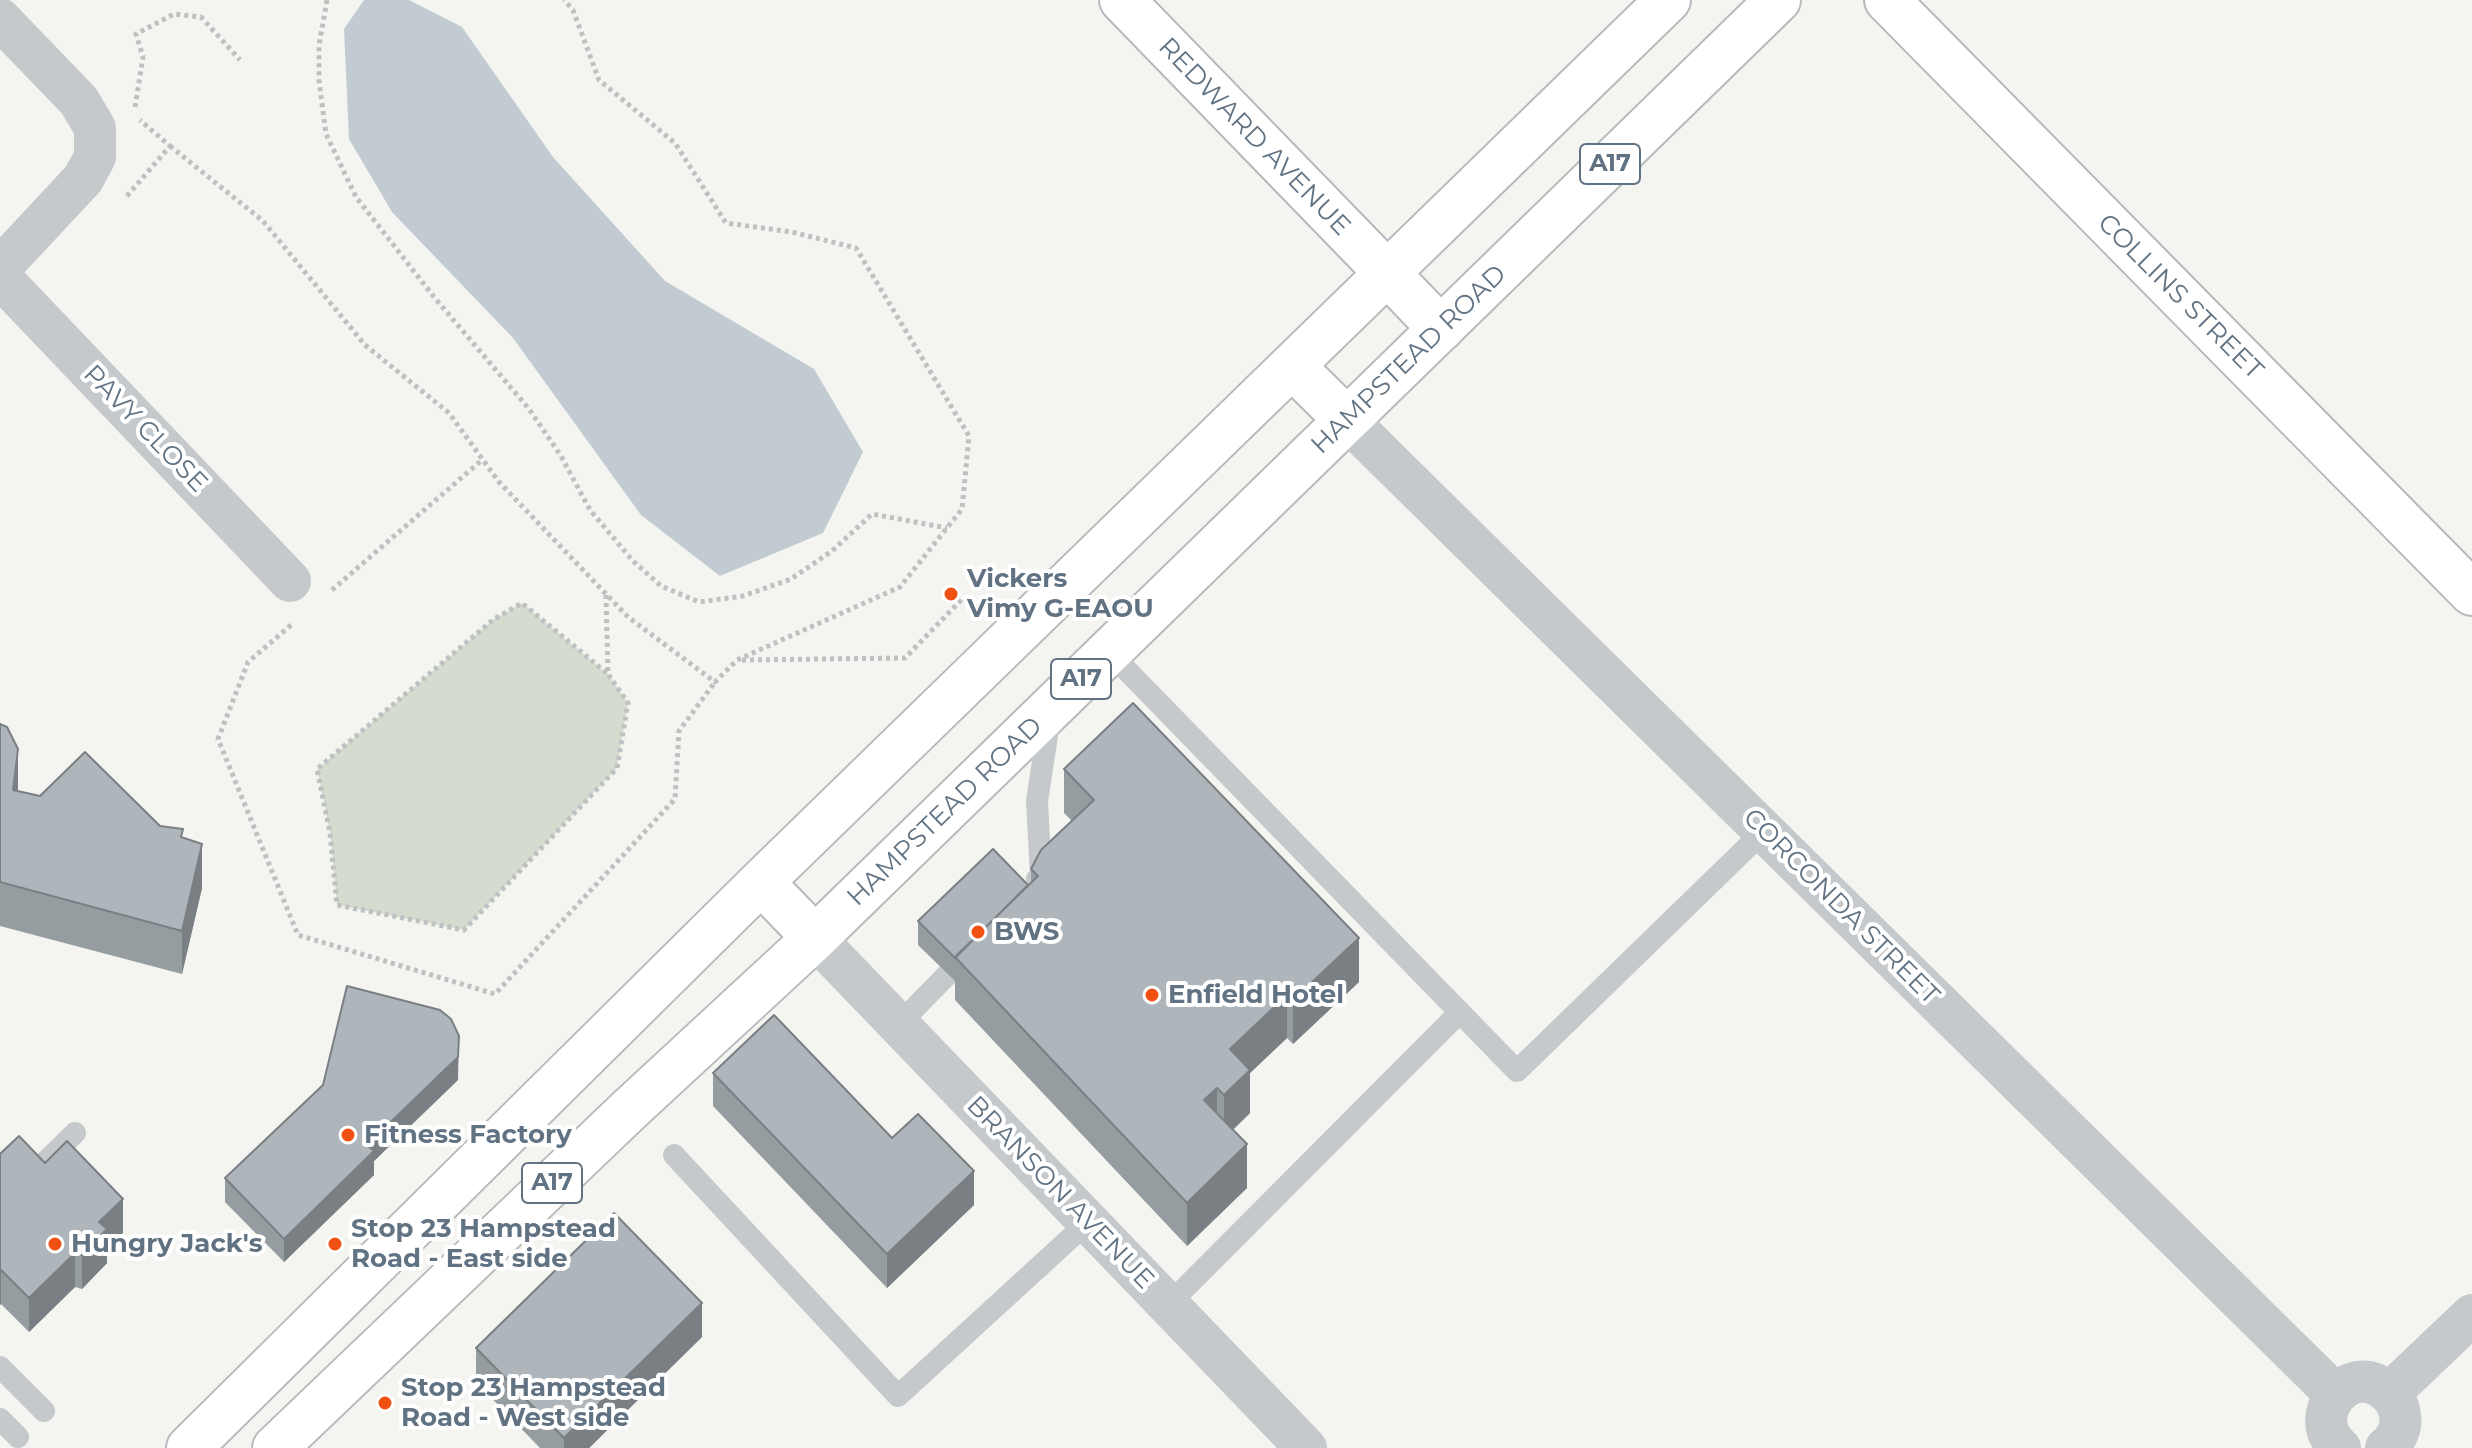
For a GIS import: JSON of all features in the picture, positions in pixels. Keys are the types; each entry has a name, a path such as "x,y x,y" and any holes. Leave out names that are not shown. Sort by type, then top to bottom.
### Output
{"main road":[{"name":"REDWARD AVENUE","path":"1122,0 1441,329"},
{"name":"A17","path":"189,1448 761,882 1668,0"},
{"name":"HAMPSTEAD ROAD","path":"292,1442 630,1109 815,938 1778,0"},
{"name":"COLLINS STREET","path":"1887,0 2472,593"},
{"path":"1292,366 1347,420"},
{"path":"761,882 815,938"}],"street":[{"path":"0,19 79,101 95,128 95,157 83,179 0,268"},
{"name":"PAVY CLOSE","path":"0,277 309,587"},
{"name":"CORCONDA STREET","path":"1347,420 2335,1394"},
{"name":"BRANSON AVENUE","path":"815,938 1306,1448"},
{"path":"2390,1393 2472,1315"},
{"path":"2336,1447 2327,1429 2327,1409 2335,1394 2346,1385 2367,1381 2378,1384 2390,1393 2400,1412 2398,1434 2387,1448"}],"lane":[{"path":"1109,652 1517,1071 1764,831"},
{"path":"1019,899 1041,875 1037,801 1052,707"},
{"path":"898,1025 948,974"},
{"path":"1168,1305 1460,1012"},
{"path":"28,1179 75,1133"},
{"path":"674,1155 898,1396 1088,1222"},
{"path":"0,1367 44,1411"},
{"path":"0,1419 18,1437"}],"path":[{"path":"327,0 319,45 319,81 326,134 356,197 434,297 529,409 561,456 590,510 633,561 661,586 699,602 743,596 791,579 832,551 872,514 947,528"},
{"path":"294,623 248,662 218,739 298,935 495,994 675,799 679,731 715,682 737,660 900,587 962,509 969,436 856,248 792,232 726,223 675,143 599,80 573,10 564,0"},
{"path":"134,116 143,57 136,34 142,29 174,14 201,17 240,60"},
{"path":"170,146 263,221 365,345 449,413 499,482 628,617 715,682"},
{"path":"309,587 483,459"},
{"path":"606,594 608,674 628,703 617,768 464,930 337,905 330,833 317,769 494,619 522,603 608,674"},
{"path":"737,660 905,658 963,598 979,612"}],"shaded area":[{"path":"364,0 409,0 462,27 553,157 665,281 814,369 863,452 823,533 720,576 641,515 513,338 392,212 349,139 344,29"},
{"path":"522,603 608,674 628,703 617,768 464,930 337,905 330,833 317,769 494,619"}],"building":[{"name":"Enfield Hotel","path":"1133,703 1359,938 1293,1000 1287,995 1230,1049 1250,1070 1224,1095 1217,1088 1204,1100 1247,1144 1187,1203 955,957 1038,876 1031,869 1041,850 1094,800 1064,769"},
{"path":"0,724 7,727 18,749 13,790 40,796 85,752 160,826 183,829 181,837 202,844 182,931 0,882"},
{"path":"993,849 1028,885 955,958 918,921"},
{"name":"Fitness Factory","path":"347,986 440,1010 451,1019 459,1036 458,1057 367,1145 374,1151 284,1239 225,1178 323,1085"},
{"path":"774,1015 892,1138 918,1114 974,1171 887,1254 713,1073"},
{"name":"Hungry Jack's","path":"19,1136 45,1163 67,1141 123,1199 99,1222 107,1229 82,1255 75,1253 29,1298 0,1271 0,1154"},
{"path":"614,1213 702,1303 564,1438 476,1348"}],"place":[{"name":"Vickers Vimy G-EAOU","path":"951,594"},
{"name":"BWS","path":"978,932"},
{"name":"Enfield Hotel","path":"1152,995"},
{"name":"Fitness Factory","path":"348,1135"},
{"name":"Hungry Jack's","path":"55,1244"},
{"name":"Stop 23 Hampstead Road - East side","path":"335,1244"},
{"name":"Stop 23 Hampstead Road - West side","path":"385,1403"}]}
